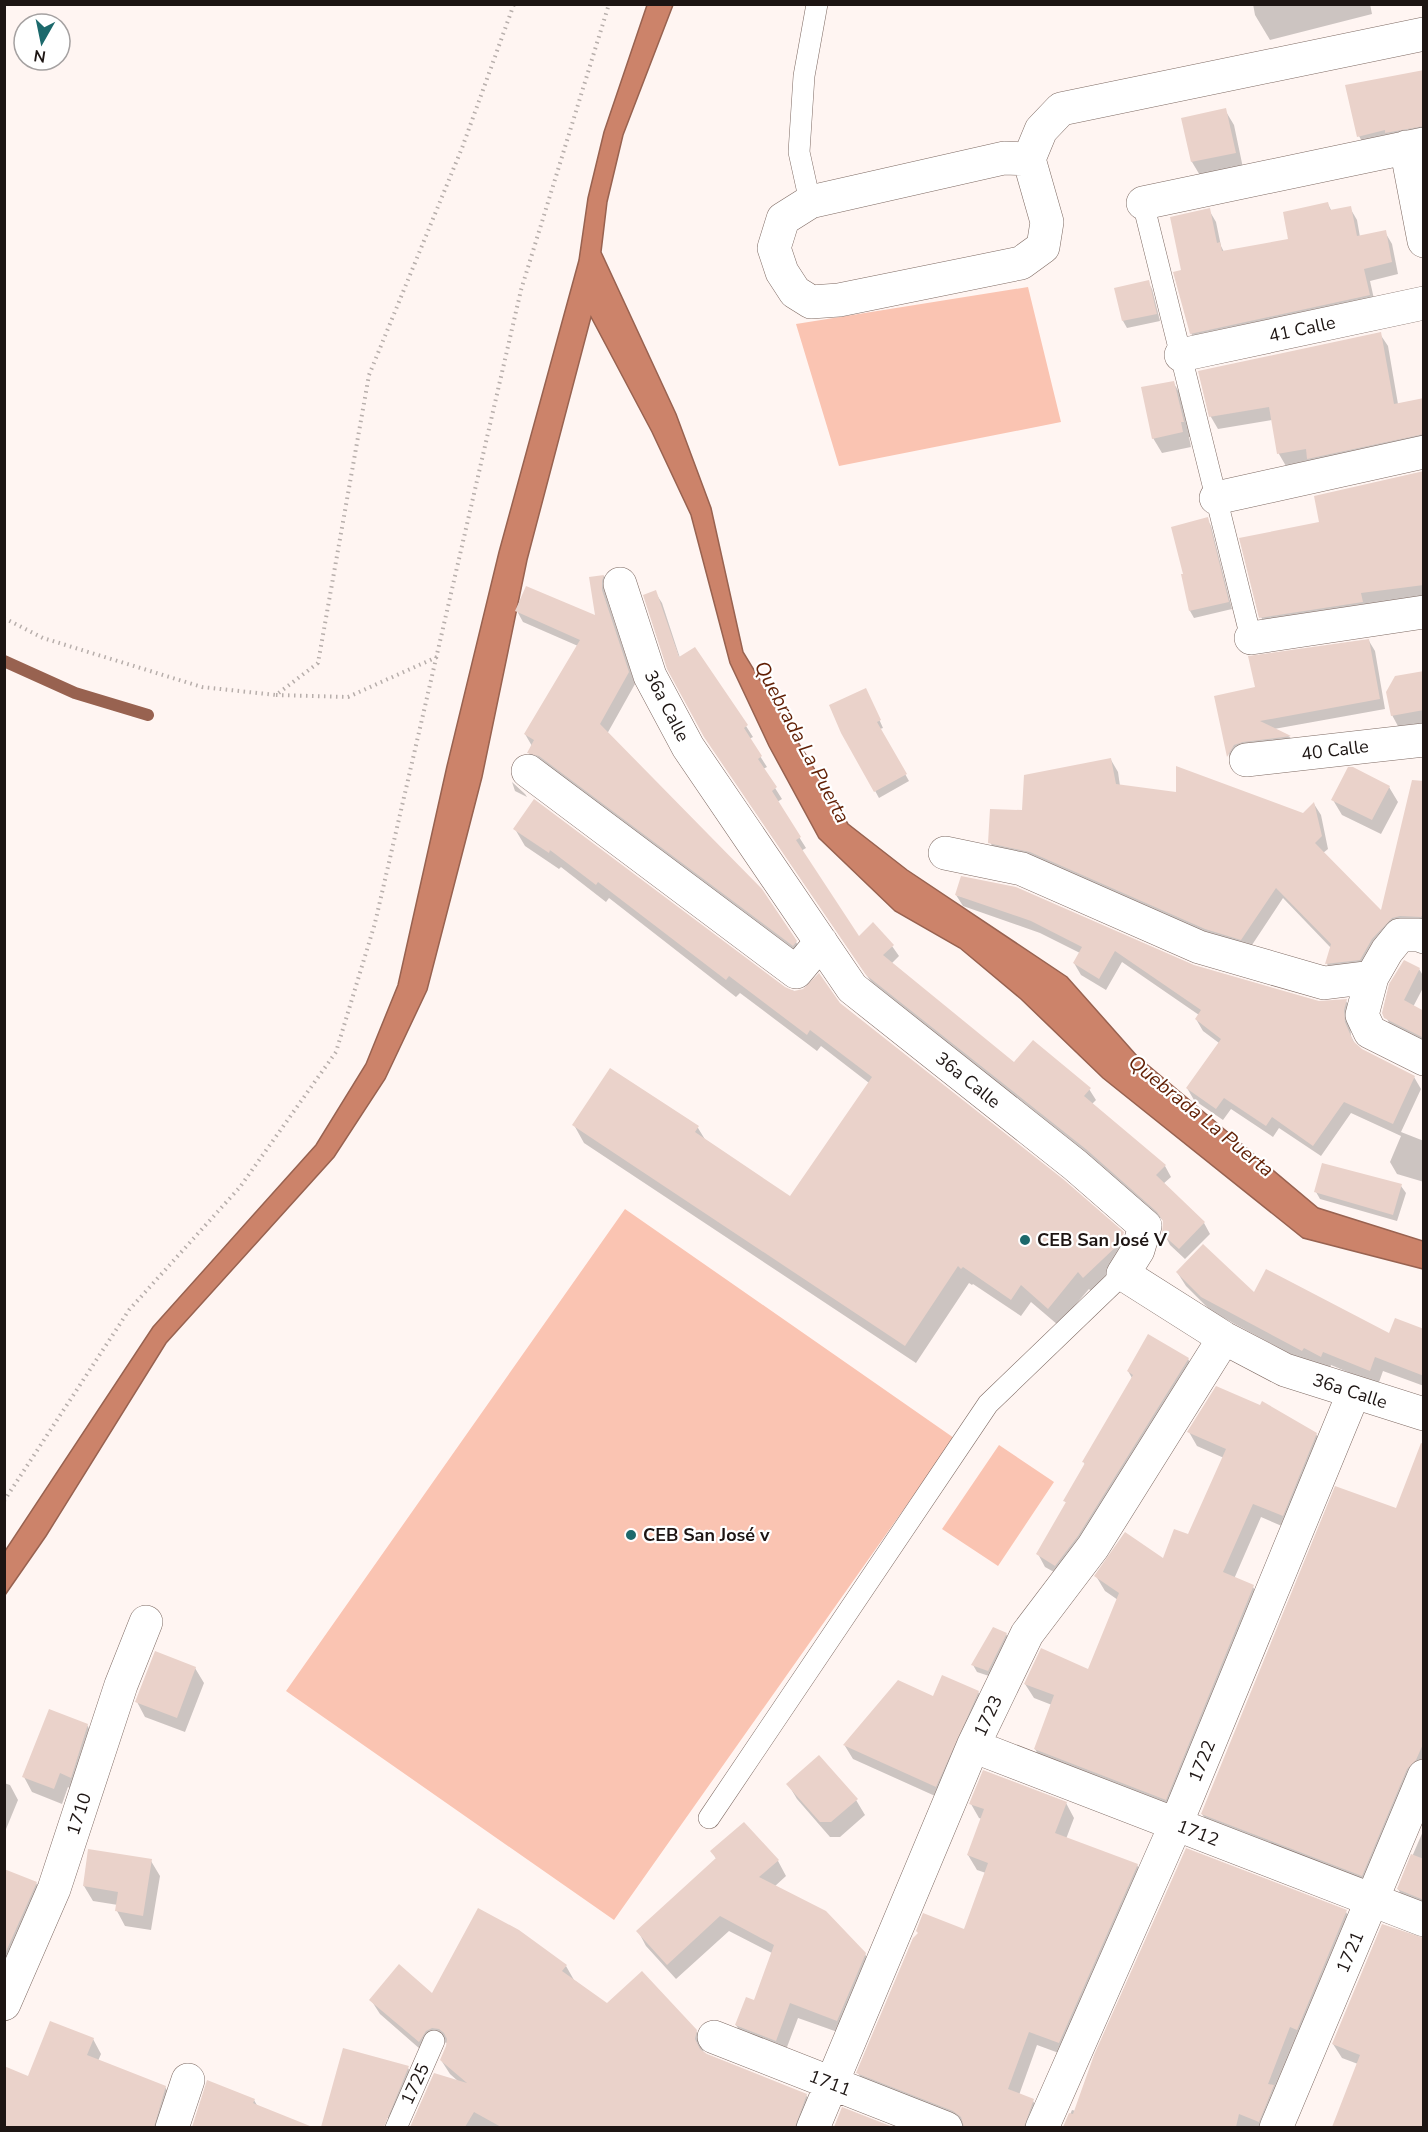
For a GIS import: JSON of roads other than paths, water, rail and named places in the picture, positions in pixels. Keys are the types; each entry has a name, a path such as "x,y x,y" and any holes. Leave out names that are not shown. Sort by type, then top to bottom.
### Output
{"street":[{"path":"1029,159 1004,158 810,202 783,219 774,248 782,272 795,292 811,302 839,300 1021,263 1043,247 1047,222 1029,159 1041,130 1061,109 1424,34"},
{"path":"1143,203 1414,146 1424,241"},
{"name":"41 Calle","path":"1181,356 1424,303"},
{"path":"1216,498 1424,452"},
{"name":"36a Calle","path":"620,584 650,676 687,747 852,988 1075,1165 1144,1226 1138,1250 1123,1274 1224,1338 1285,1370 1424,1414"},
{"path":"1251,638 1424,612"},
{"name":"40 Calle","path":"1246,760 1424,740"},
{"path":"528,771 796,972 821,942"},
{"path":"945,853 1022,869 1211,950 1324,982 1372,977"},
{"path":"1424,937 1401,935 1387,951 1372,977 1362,1015 1370,1032 1424,1059"},
{"name":"1723","path":"813,2127 973,1746 1027,1634 1093,1547 1224,1338"},
{"name":"1722","path":"1042,2127 1176,1824 1354,1392"},
{"name":"1710","path":"4,2004 54,1889 121,1685 146,1622"},
{"name":"1712","path":"973,1746 1424,1920"},
{"name":"1721","path":"1276,2127 1424,1776"},
{"name":"1711","path":"714,2037 946,2127"},
{"path":"172,2127 188,2080"}],"lane":[{"path":"810,202 799,152 804,76 817,4"},
{"path":"1143,203 1251,638"},
{"path":"709,1818 988,1404 1123,1274"},
{"name":"1725","path":"396,2127 434,2041"}],"water":[{"name":"Quebrada La Puerta","path":"647,5 673,5 623,135 607,202 601,252 676,414 711,508 743,652 848,824 907,870 1067,977 1137,1056 1318,1208 1423,1241 1423,1269 1303,1238 1103,1078 1021,999 960,948 895,911 819,838 769,746 730,663 691,515 652,432 591,317 527,560 482,777 427,990 385,1079 334,1157 166,1343 46,1536 5,1595 5,1551 153,1327 316,1145 366,1064 398,985 447,766 499,552 579,260 588,198 604,132"}],"waterway":[{"path":"4,661 75,693 148,715"}],"place":[{"name":"CEB San José V","path":"1025,1240"},
{"name":"CEB San José v","path":"631,1535"}]}
